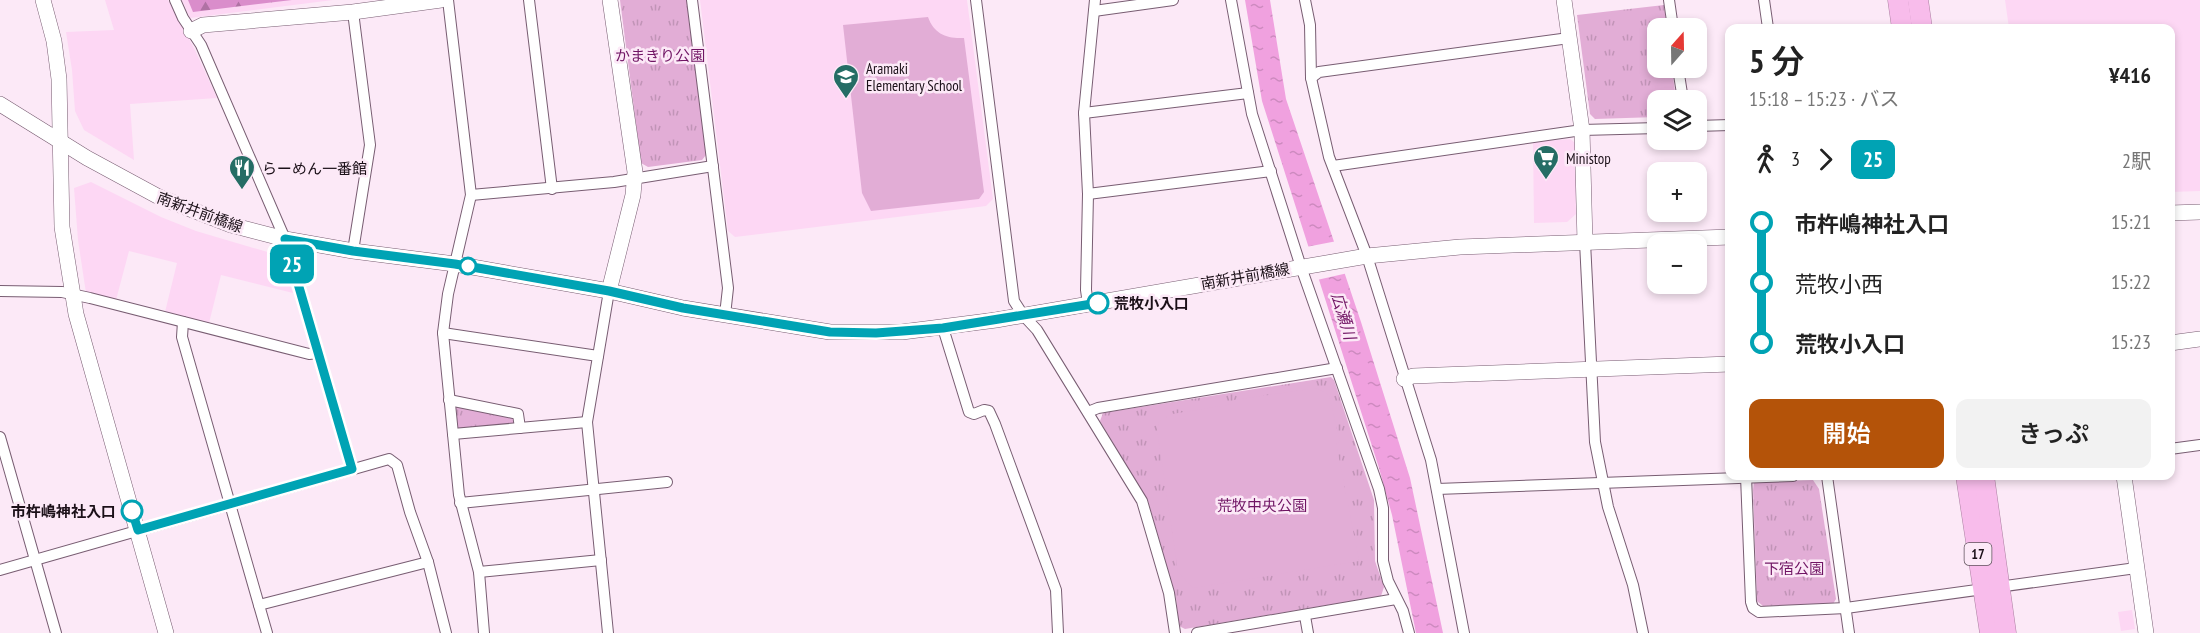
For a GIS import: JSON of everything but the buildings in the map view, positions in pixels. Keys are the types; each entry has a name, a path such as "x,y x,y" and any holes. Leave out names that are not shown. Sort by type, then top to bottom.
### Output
{"highway":[{"path":"1899,0 1902,24"},
{"path":"1918,0 1921,24"},
{"name":"17","path":"1967,480 1992,589 2006,633"},
{"name":"17","path":"1984,480 1992,589 1990,633"}],"street":[{"path":"43,0 54,41 59,79 62,227 73,294 82,337 166,633"},
{"path":"175,0 201,45 285,239 352,469"},
{"path":"191,31 203,25 353,12 441,0"},
{"path":"448,0 471,195 455,264 443,333 460,503 479,572 484,633"},
{"path":"529,0 552,189"},
{"path":"608,633 587,422 609,291 635,180 610,0"},
{"path":"692,0 729,288 725,315"},
{"path":"976,0 1014,301 1037,330 1145,508 1169,591 1175,633"},
{"path":"1088,304 1086,290 1089,194 1084,112 1094,5 1173,0"},
{"path":"1231,0 1252,114 1306,266 1337,368 1379,489 1383,508 1383,561 1388,581 1403,611 1409,633"},
{"path":"1305,0 1310,25 1311,78 1333,166 1367,256 1431,460 1464,633"},
{"path":"1564,0 1582,130 1595,442 1602,483 1633,585 1643,633"},
{"path":"1669,0 1672,18"},
{"path":"1764,0 1767,24"},
{"path":"353,12 370,145 353,251"},
{"path":"1311,78 1319,72 1569,38"},
{"path":"1084,112 1248,93"},
{"name":"南新井前橋線","path":"0,104 60,142 159,197 231,225 285,239 353,251 455,264 609,291 683,308 830,332 876,333 943,328 1367,256"},
{"path":"1707,126 1725,125"},
{"path":"1333,166 1582,130 1647,128"},
{"path":"471,195 635,180 713,166"},
{"path":"1089,194 1271,171"},
{"path":"2175,213 2200,212"},
{"path":"1367,256 1428,249 1725,237"},
{"path":"0,291 73,294 309,354 318,353"},
{"path":"183,322 182,337 267,633"},
{"path":"943,328 969,412 974,414 984,410 989,411 995,424 1056,590 1058,633"},
{"path":"443,333 598,356"},
{"path":"2175,342 2200,339"},
{"path":"1404,379 1413,375 1725,363"},
{"path":"1088,412 1098,408 1337,368"},
{"path":"449,400 518,414 520,428"},
{"path":"453,434 587,422"},
{"path":"0,437 4,466 35,559 56,633"},
{"path":"2175,448 2200,445"},
{"path":"0,570 388,459 397,465 410,512 428,562 446,633"},
{"path":"1437,489 1725,477"},
{"path":"1746,480 1751,602 1753,608 1759,612 1846,608 2136,568"},
{"path":"1828,480 1849,633"},
{"path":"2125,480 2146,633"},
{"path":"460,503 667,482"},
{"path":"479,572 601,560"},
{"path":"260,605 428,562"},
{"path":"1197,633 1396,599"},
{"path":"1305,616 1308,633"}],"shaded area":[{"path":"105,0 168,0 217,98 130,104 134,160 84,130 75,111 66,32 114,30"},
{"path":"182,0 333,0 190,18"},
{"name":"Aramaki Elementary School","path":"700,0 967,0 993,199 986,206 735,237 728,231"},
{"path":"2005,0 2200,0 2200,191 2175,192 2175,24 2008,24"},
{"path":"1570,139 1575,143 1576,214 1567,222 1534,223 1533,142"},
{"path":"91,182 161,217 196,231 281,256 293,293 221,275 209,323 165,312 177,263 129,251 116,300 86,293 78,240 74,188"},
{"path":"2132,610 2135,629 2121,631 2118,612"}],"green space":[{"path":"188,0 292,0 193,12"},
{"name":"かまきり公園","path":"620,0 687,0 706,155 702,160 648,167 641,163"},
{"path":"1664,5 1666,18 1647,18 1647,78 1673,78 1675,90 1647,90 1647,117 1595,119 1590,114 1577,15"},
{"path":"928,17 934,28 942,34 952,38 964,38 984,192 979,199 871,211 862,193 843,25"},
{"name":"荒牧中央公園","path":"1331,377 1334,380 1374,500 1375,561 1384,587 1381,596 1185,629 1179,626 1176,598 1148,501 1100,421 1103,413"},
{"name":"荒牧中央公園","path":"1317,388 1329,395 1340,442 1336,443 1359,561 1193,588 1178,572 1157,430 1159,421 1172,414 1233,404 1233,400"},
{"path":"455,407 511,415 515,425 457,431"},
{"name":"下宿公園","path":"1813,480 1819,489 1836,599 1833,604 1763,606 1757,601 1754,482"}],"water":[{"name":"広瀬川","path":"1245,0 1270,0 1286,99 1361,322 1410,478 1443,633 1416,633 1392,515 1379,468 1262,101"}],"pier":[{"path":"1337,241 1348,273 1317,280 1306,247"}],"bus line":[{"name":"25","path":"132,511 138,530 352,469 285,239 353,251 455,264 609,291 683,308 830,332 876,333 943,328 1098,303"}],"place":[{"name":"Aramaki Elementary School","path":"846,100"},
{"name":"Ministop","path":"1546,181"},
{"name":"らーめん一番館","path":"242,191"},
{"name":"荒牧小入口","path":"1098,303"},
{"name":"市杵嶋神社入口","path":"132,511"}]}
